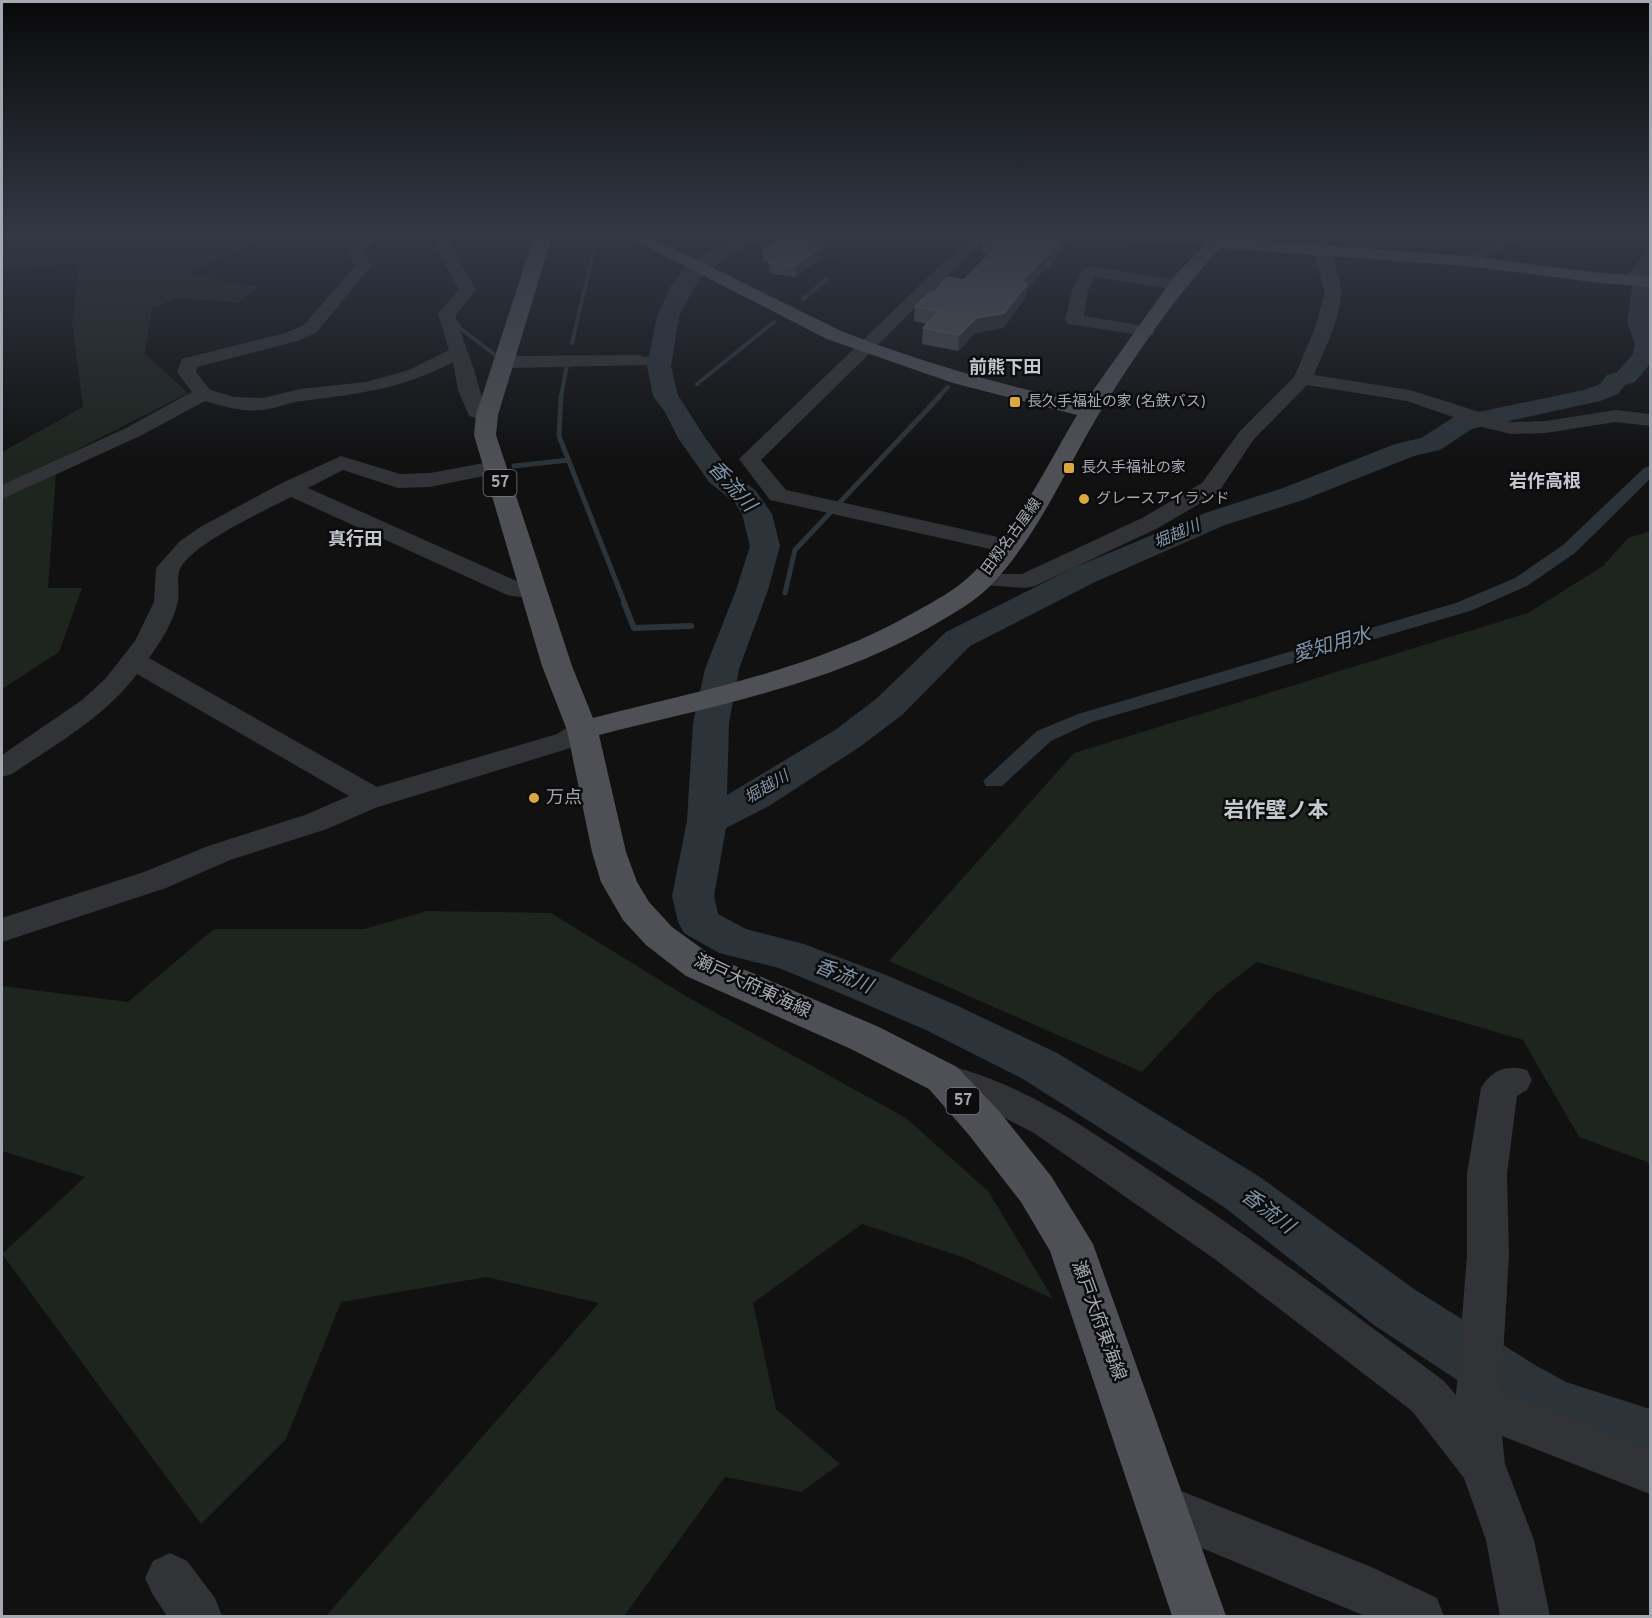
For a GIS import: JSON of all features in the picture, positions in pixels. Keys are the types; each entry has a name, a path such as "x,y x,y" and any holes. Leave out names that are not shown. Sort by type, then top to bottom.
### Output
{"main road":[{"name":"瀬戸大府東海線","path":"522,309 487,415 485,435 557,666 582,730 609,852 619,882 636,910 659,936 699,966 865,1038 943,1078 984,1123 1036,1189 1070,1244 1199,1617"},
{"path":"787,309 834,335 1092,408"},
{"name":"田籾名古屋線","path":"582,730 676,708 851,656 889,639 954,602 982,579 1008,546 1038,502 1092,408 1161,309"}],"street":[{"path":"327,309 310,329 291,338 189,363 186,372 203,394 232,403 263,404 300,395 367,388 416,374 459,352"},
{"path":"452,309 447,314 452,336 465,370 468,390 476,412 487,415"},
{"path":"905,309 750,459 778,495 1008,546"},
{"path":"1076,309 1074,320 1146,331"},
{"path":"982,579 1026,581 1188,503 1210,488 1247,435 1303,379 1323,331 1328,309"},
{"path":"503,362 640,361"},
{"path":"1303,379 1424,400 1484,420 1526,429 1620,415 1650,420"},
{"path":"2,493 133,432 203,394"},
{"path":"2,768 92,706 115,685 147,643 166,603 168,568 188,546 210,531 340,462 398,481 430,480 495,467"},
{"path":"290,488 516,590 534,592"},
{"path":"134,661 374,798"},
{"path":"2,930 154,880 219,853 316,822 374,798 567,740 582,730"},
{"path":"943,1078 975,1086 1047,1122 1231,1247 1428,1396 1482,1464"},
{"path":"1514,1080 1500,1088 1490,1143 1487,1174 1488,1255 1482,1308 1478,1404 1482,1464 1510,1540 1525,1617"},
{"path":"1478,1404 1650,1471"},
{"path":"1161,1507 1351,1584 1419,1617"}],"shaded area":[{"path":"74,309 152,309 145,354 188,393 57,460 48,588 82,588 59,652 2,689 2,452 83,407 72,322"},
{"path":"1650,531 1650,1163 1579,1137 1523,1040 1257,962 1215,994 1142,1072 889,961 1074,753 1528,613 1603,566 1628,538"},
{"path":"427,911 551,913 689,998 906,1118 988,1191 1053,1299 965,1258 862,1224 753,1303 776,1409 840,1464 801,1492 725,1477 624,1616 326,1616 599,1303 486,1277 341,1302 286,1439 201,1524 2,1254 85,1177 2,1151 2,986 128,1002 214,929 364,929"}],"building":[{"path":"928,309 1008,309 1004,313 976,318 959,335 923,328 940,311"}],"waterway":[{"path":"572,343 580,309"},
{"name":"香流川","path":"671,309 659,366 666,396 677,410 691,438 719,476 746,497 757,514 765,546 752,590 722,669 711,723 707,821"},
{"name":"堀越川","path":"707,821 755,797 848,738 889,707 958,639 1084,575 1215,519 1293,494 1405,450 1430,444 1463,423 1591,396 1609,389 1616,380 1626,377 1645,355 1647,344 1639,322 1641,309"},
{"path":"454,320 461,329 494,354"},
{"path":"697,384 774,322"},
{"path":"637,359 660,358"},
{"path":"561,397 567,365"},
{"path":"938,397 948,387"},
{"path":"561,396 559,436 568,460"},
{"path":"785,593 795,550 940,396"},
{"path":"514,466 568,460"},
{"path":"568,460 625,604"},
{"name":"愛知用水","path":"994,781 1044,736 1085,718 1463,607 1521,582 1569,549 1650,471"},
{"path":"624,603 634,628 691,626"},
{"name":"香流川","path":"707,821 693,896 699,922 734,942 789,955 870,987 942,1018 1040,1066 1242,1192 1394,1307 1515,1385 1553,1406 1650,1438"}],"place":[{"name":"長久手福祉の家 (名鉄バス)","path":"1015,402"},
{"name":"長久手福祉の家","path":"1069,468"},
{"name":"グレースアイランド","path":"1084,499"},
{"name":"万点","path":"534,798"}],"district":[{"name":"前熊下田","path":"1005,368"},
{"name":"岩作高根","path":"1545,482"},
{"name":"真行田","path":"355,540"},
{"name":"岩作壁ノ本","path":"1276,811"}]}
